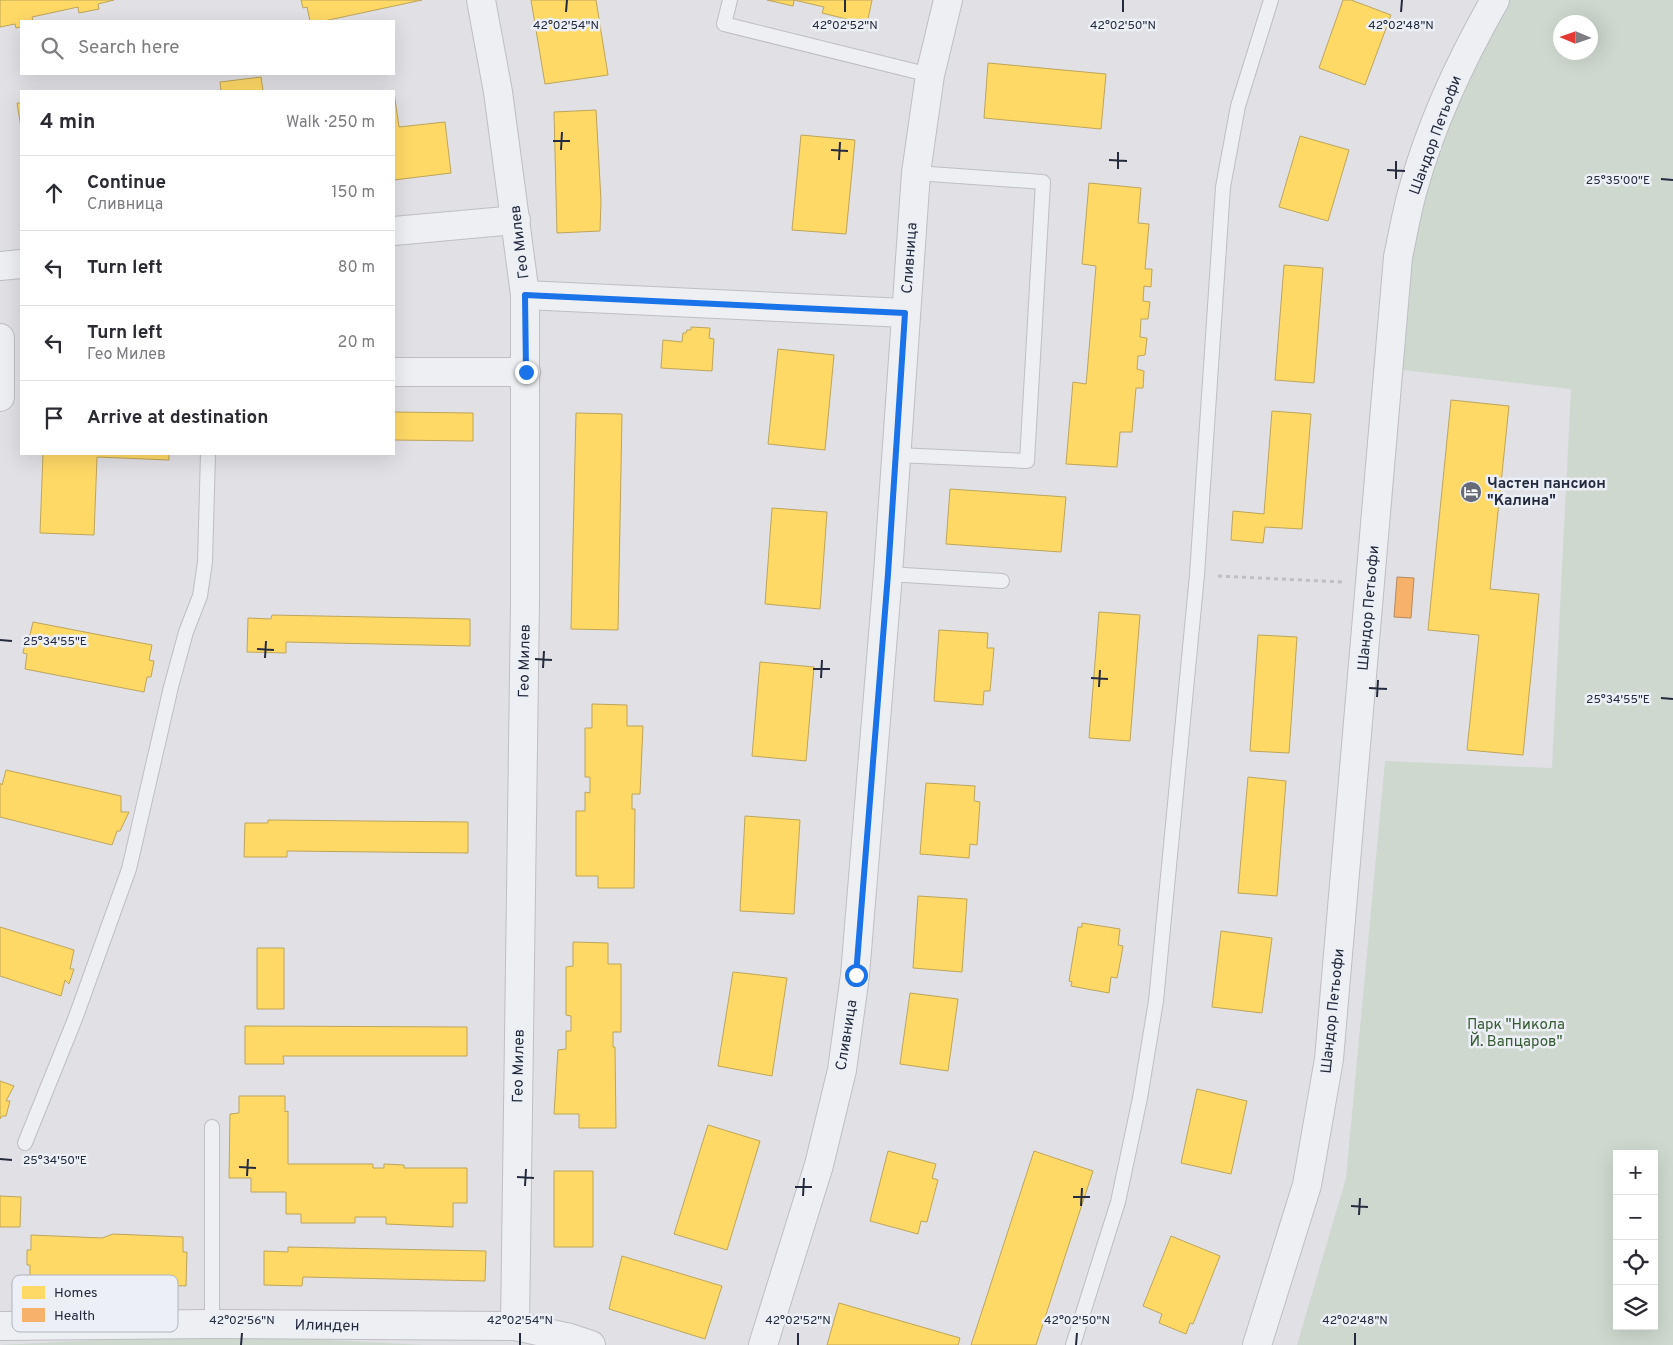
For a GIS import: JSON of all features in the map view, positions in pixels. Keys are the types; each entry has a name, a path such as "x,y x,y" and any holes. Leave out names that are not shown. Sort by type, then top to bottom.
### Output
{"street":[{"name":"Гео Милев","path":"481,0 498,92 525,295 526,372 515,1326"},
{"name":"Сливница","path":"763,1345 819,1166 842,1070 856,975 897,455 905,313 916,173 930,75 948,0"},
{"name":"Шандор Петьофи","path":"1257,1345 1307,1186 1329,1059 1388,353 1400,248 1414,186 1440,112 1473,38 1495,0"},
{"path":"395,231 516,220"},
{"path":"0,266 20,264"},
{"path":"525,295 905,313"},
{"path":"0,338 7,381"},
{"path":"395,372 526,372"},
{"name":"Илинден","path":"178,1324 515,1326 570,1338 591,1345"}],"lane":[{"path":"730,0 724,24 930,75"},
{"path":"1072,1345 1118,1202 1142,1088 1156,1001 1197,575 1223,187 1238,106 1271,0"},
{"path":"897,455 1027,461 1044,182 916,173"},
{"path":"25,1143 75,1019 129,870 171,687 186,632 200,596 205,562 208,455"},
{"path":"888,574 1002,581"},
{"path":"212,1127 212,1324"}],"path":[{"path":"1197,575 1370,584"}],"green space":[{"name":"Парк \"Никола Й. Вапцаров\"","path":"1502,0 1673,0 1673,1345 1297,1345 1346,1178 1385,761 1552,768 1571,389 1395,369 1407,265 1429,159"},
{"path":"216,1334 424,1345 0,1345"}],"building: Homes":[{"path":"0,0 114,0 98,4 99,9 79,13 78,7 32,17 33,20 20,20 20,27 16,28 15,24 0,27"},
{"path":"301,0 422,0 329,20 310,20 307,7 303,8"},
{"path":"531,0 596,0 608,75 545,84"},
{"path":"767,0 794,0 793,6"},
{"path":"794,0 872,0 867,24 822,13 824,7"},
{"path":"1343,0 1351,0 1391,15 1365,85 1319,68"},
{"path":"988,63 1106,74 1101,129 984,118"},
{"path":"261,77 263,90 221,90 220,82"},
{"path":"395,99 399,127 445,122 451,173 395,180"},
{"path":"17,103 20,103 20,121"},
{"path":"596,110 601,201 600,231 557,233 554,112"},
{"path":"801,135 855,140 846,234 792,230"},
{"path":"1300,136 1349,150 1328,221 1279,207"},
{"path":"1089,183 1141,188 1138,223 1149,224 1145,269 1152,269 1151,287 1144,286 1143,301 1150,302 1148,319 1141,319 1140,337 1147,338 1145,355 1138,356 1137,369 1144,371 1143,388 1136,388 1132,432 1120,432 1117,467 1066,464 1073,382 1086,384 1096,266 1082,264"},
{"path":"1284,265 1323,268 1314,383 1275,380"},
{"path":"691,327 710,328 709,338 714,339 712,371 661,368 663,340 682,342 683,333 691,330"},
{"path":"778,349 834,355 825,450 768,444"},
{"name":"Частен пансион \"Калина\"","path":"1451,400 1509,406 1490,589 1539,594 1523,755 1467,750 1479,635 1428,630"},
{"path":"1272,411 1311,414 1302,529 1265,527 1263,543 1231,540 1233,511 1264,514"},
{"path":"395,412 473,413 473,441 395,440"},
{"path":"576,413 622,414 618,630 571,629"},
{"path":"43,455 169,455 169,460 97,457 94,535 40,533"},
{"path":"950,489 1066,497 1061,552 946,544"},
{"path":"772,508 827,512 820,609 765,604"},
{"path":"1099,612 1140,615 1130,741 1089,738"},
{"path":"272,615 470,619 470,646 286,642 286,653 247,652 248,618 271,619"},
{"path":"33,622 152,645 149,660 154,661 151,677 147,677 144,692 25,669 27,654 23,653"},
{"path":"939,630 988,633 987,648 994,648 990,691 984,691 983,705 934,701"},
{"path":"1258,635 1297,637 1289,753 1250,751"},
{"path":"760,662 814,667 806,761 752,756"},
{"path":"592,704 627,705 627,726 643,726 640,794 632,794 632,809 635,809 634,888 598,888 598,876 576,876 576,811 585,811 585,792 590,793 590,777 585,777 585,728 592,728"},
{"path":"6,770 121,796 121,812 129,812 120,831 117,831 112,845 0,817 0,783 2,785"},
{"path":"1248,777 1286,781 1277,896 1238,893"},
{"path":"926,783 975,786 974,801 980,802 977,845 970,844 969,858 920,854"},
{"path":"745,816 800,820 794,914 740,911"},
{"path":"268,820 468,822 468,853 287,851 287,857 244,857 245,823 268,823"},
{"path":"918,896 967,899 962,972 913,968"},
{"path":"1082,923 1120,929 1118,945 1123,946 1121,958 1117,978 1111,977 1109,993 1071,986 1072,982 1069,981 1078,927 1082,927"},
{"path":"0,927 74,950 70,969 74,969 69,984 65,980 61,996 0,976"},
{"path":"1221,931 1272,938 1262,1013 1212,1007"},
{"path":"573,942 608,943 608,964 621,964 621,1032 613,1032 613,1047 615,1047 616,1128 579,1128 579,1114 554,1114 558,1050 566,1049 566,1031 571,1031 571,1016 566,1015 566,967 573,966"},
{"path":"257,948 284,948 284,1009 257,1009"},
{"path":"733,972 787,978 772,1076 718,1066"},
{"path":"910,993 958,999 948,1071 900,1064"},
{"path":"245,1026 467,1027 467,1056 283,1056 284,1064 245,1064"},
{"path":"0,1081 14,1086 6,1101 10,1101 6,1116 2,1116 0,1119"},
{"path":"1197,1089 1247,1101 1231,1174 1181,1163"},
{"path":"239,1096 285,1096 285,1112 288,1111 288,1164 373,1164 373,1168 384,1168 384,1164 404,1165 404,1168 467,1168 467,1203 453,1203 453,1227 386,1224 386,1217 355,1217 355,1223 301,1223 301,1214 286,1214 286,1192 251,1192 251,1178 229,1178 230,1114 239,1113"},
{"path":"708,1125 760,1141 727,1250 674,1234"},
{"path":"888,1151 936,1164 932,1178 938,1180 927,1222 921,1221 918,1234 870,1221"},
{"path":"1034,1151 1093,1171 1036,1345 971,1345"},
{"path":"554,1171 593,1171 593,1247 554,1247"},
{"path":"0,1196 21,1197 20,1227 0,1227"},
{"path":"113,1234 183,1237 183,1252 187,1252 186,1286 178,1286 178,1275 30,1275 30,1265 27,1265 27,1250 31,1250 31,1235 102,1238"},
{"path":"1171,1236 1220,1256 1193,1324 1190,1323 1186,1334 1159,1323 1162,1314 1143,1306"},
{"path":"288,1247 486,1251 485,1281 303,1277 302,1286 264,1285 264,1251 288,1252"},
{"path":"622,1256 722,1286 705,1339 609,1309"},
{"path":"839,1303 960,1338 958,1345 827,1345"}],"building: Health":[{"path":"1397,577 1414,578 1411,618 1394,617"}],"place":[{"name":"Частен пансион \"Калина\"","path":"1471,492"}],"route":[{"path":"526,372 525,295 905,313 897,455 856,975"}]}
